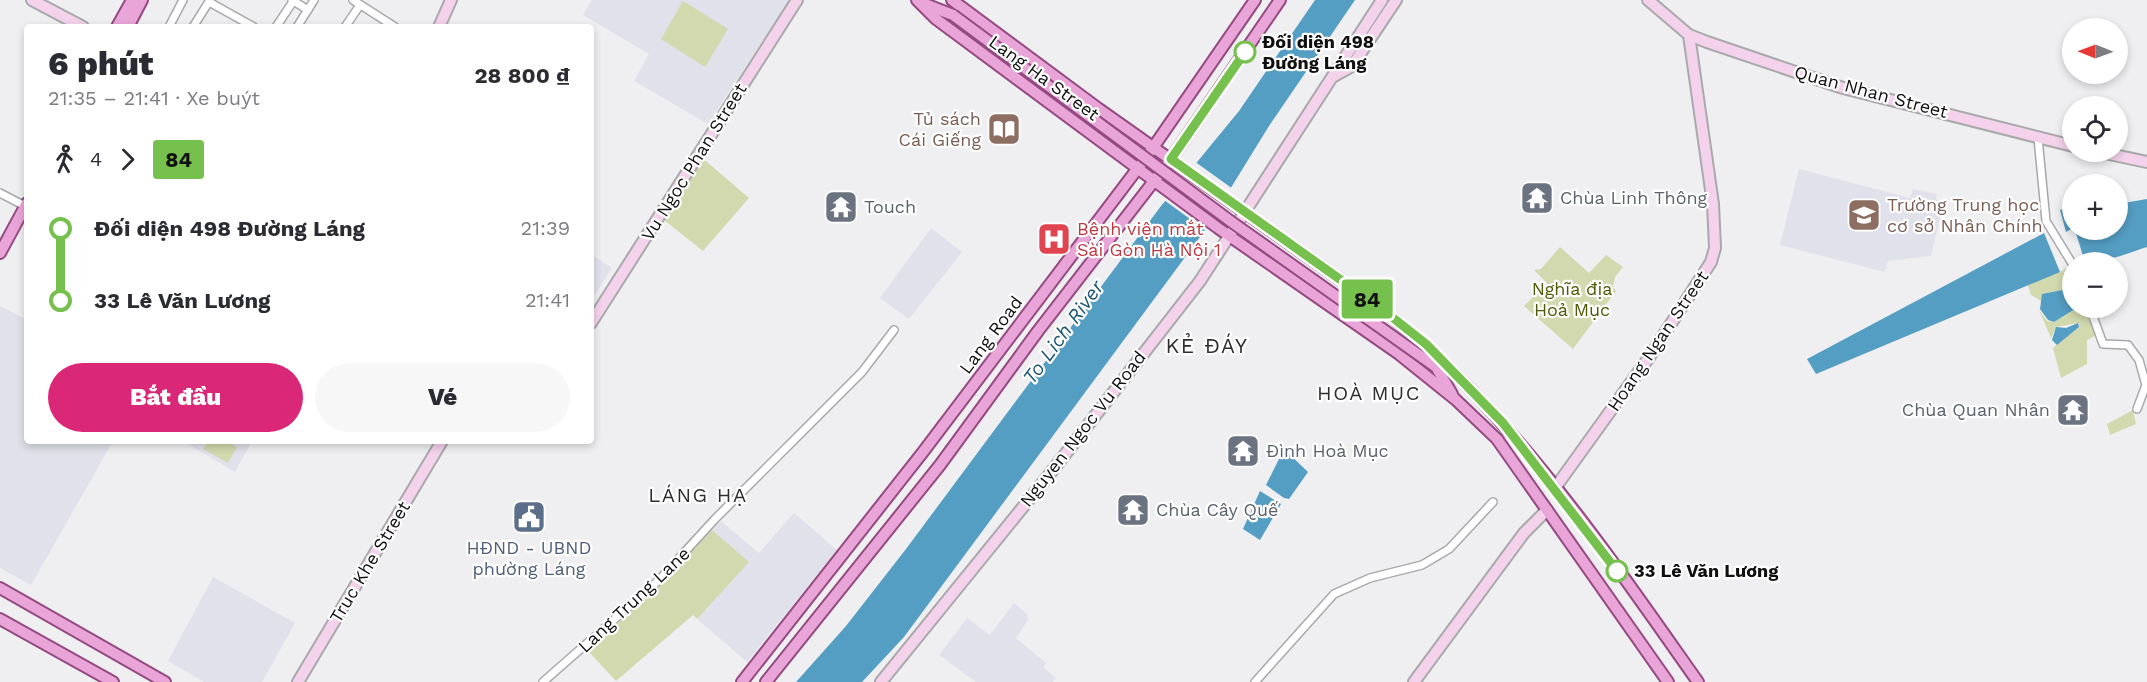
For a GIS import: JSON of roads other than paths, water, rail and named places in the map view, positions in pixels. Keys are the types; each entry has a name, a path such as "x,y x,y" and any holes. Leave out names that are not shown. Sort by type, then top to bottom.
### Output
{"main road":[{"path":"119,24 132,0"},
{"path":"130,24 142,0"},
{"path":"940,0 953,15 1233,223 1436,367 1467,384"},
{"name":"Lang Ha Street","path":"952,0 1099,109 1383,310 1426,344 1503,423 1555,488 1698,682"},
{"name":"Lang Road","path":"742,682 856,539 1138,169 1256,0"},
{"name":"Lang Road","path":"766,682 872,551 1171,159 1280,0"},
{"path":"918,1 953,15"},
{"name":"Lang Ha Street","path":"918,1 936,19 1085,127 1154,181 1230,237 1399,354 1455,399"},
{"path":"1085,127 1099,109"},
{"path":"0,253 24,209"},
{"path":"1278,270 1294,248"},
{"path":"1436,367 1455,399 1497,439 1668,682"},
{"path":"856,539 872,551"},
{"path":"0,588 165,682"},
{"path":"0,619 113,682"}],"street":[{"path":"32,0 76,24"},
{"path":"171,24 183,0"},
{"path":"278,24 293,0 308,10"},
{"path":"299,24 314,0"},
{"path":"352,0 390,24"},
{"path":"440,24 451,0"},
{"name":"Vu Ngoc Phan Street","path":"594,318 797,0"},
{"name":"Nguyen Ngoc Vu Road","path":"881,682 1049,475 1200,281 1382,0"},
{"name":"Nguyen Ngoc Vu Road","path":"1332,77 1352,66 1396,0"},
{"name":"Quan Nhan Street","path":"1647,0 1689,35 1843,88 2062,143"},
{"path":"195,24 210,1 249,24"},
{"path":"347,24 360,5"},
{"name":"Hoang Ngan Street","path":"1555,488 1650,356 1711,262 1715,240 1713,204 1689,35"},
{"path":"2038,138 2046,220 2065,252"},
{"path":"2128,158 2147,162"},
{"path":"0,193 24,204"},
{"path":"2094,318 2103,344 2128,345 2139,360 2146,385 2137,409"},
{"name":"Lang Trung Lane","path":"543,682 659,580 715,519 862,372 894,330"},
{"name":"Truc Khe Street","path":"298,682 440,444"},
{"path":"1255,682 1334,594 1370,578 1422,565 1449,549 1494,501"},
{"path":"1414,682 1524,533 1547,510"}],"water":[{"path":"1315,0 1355,0 1269,126 1203,233 904,637 862,682 796,682 846,626 906,549 1161,206 1239,111"},
{"path":"2147,199 2147,247 2128,253 2082,252 2078,240 2128,240 2128,202"},
{"path":"2044,233 2060,272 1816,374 1807,359"},
{"path":"2062,290 2062,317 2054,322 2048,320 2040,309 2042,294"},
{"path":"2078,323 2079,327 2057,345 2052,340 2056,327 2066,328"},
{"path":"1284,449 1308,472 1289,499 1266,485"},
{"path":"1260,491 1281,504 1260,540 1243,529"}],"place":[{"name":"Đối diện 498 Đường Láng","path":"1245,52"},
{"name":"Tủ sách Cái Giếng","path":"1004,129"},
{"name":"Chùa Linh Thông","path":"1537,198"},
{"name":"Touch","path":"841,207"},
{"name":"Trường Trung học cơ sở Nhân Chính","path":"1864,215"},
{"name":"Bệnh viện mắt Sài Gòn Hà Nội 1","path":"1054,239"},
{"name":"Chùa Quan Nhân","path":"2073,410"},
{"name":"Đình Hoà Mục","path":"1243,451"},
{"name":"Chùa Cây Quế","path":"1133,510"},
{"name":"HĐND - UBND phường Láng","path":"529,517"},
{"name":"33 Lê Văn Lương","path":"1617,571"}],"district":[{"name":"KẺ ĐÁY","path":"1207,346"},
{"name":"HOÀ MỤC","path":"1369,393"},
{"name":"LÁNG HẠ","path":"698,495"}],"park label":[{"name":"Nghĩa địa Hoả Mục","path":"1572,299"}],"water label":[{"name":"To Lich River","path":"1063,332"}]}
